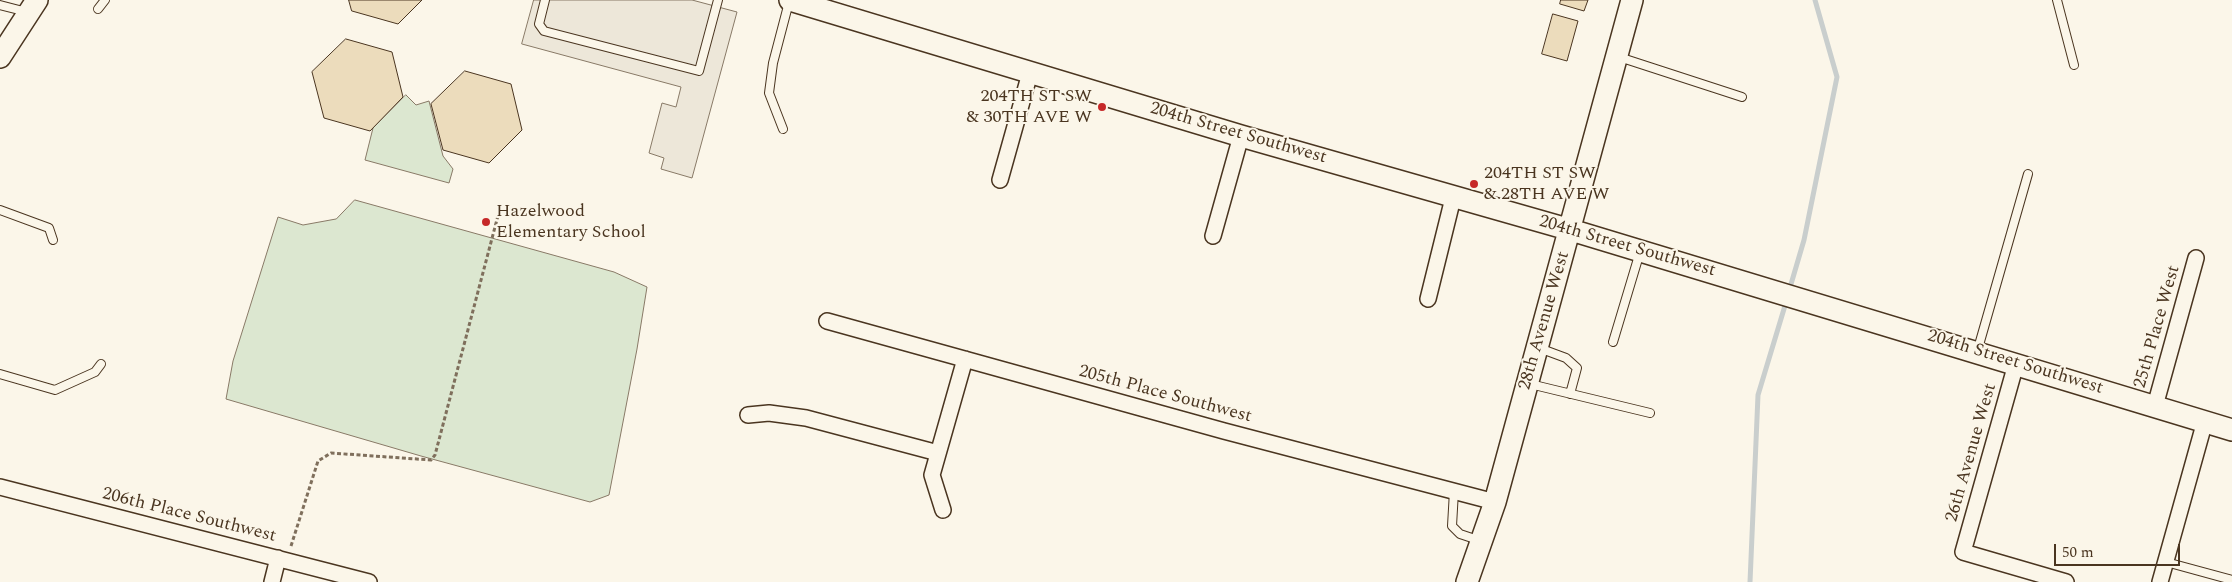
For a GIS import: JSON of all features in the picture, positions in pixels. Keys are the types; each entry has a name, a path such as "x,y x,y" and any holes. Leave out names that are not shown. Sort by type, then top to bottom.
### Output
{"street":[{"name":"204th Street Southwest","path":"790,0 1241,136 1640,250 2232,430"},
{"name":"28th Avenue West","path":"1467,582 1495,502 1632,0"},
{"path":"0,57 33,6"},
{"path":"1000,180 1030,73"},
{"path":"1213,236 1241,136"},
{"path":"1428,299 1454,198"},
{"name":"25th Place West","path":"2155,406 2196,258"},
{"name":"205th Place Southwest","path":"827,321 1495,502"},
{"path":"943,510 932,475 965,359"},
{"name":"26th Avenue West","path":"2016,364 1963,552 2066,582"},
{"path":"748,415 769,412 806,418 938,453"},
{"path":"2160,582 2205,422"},
{"name":"206th Place Southwest","path":"0,487 369,582"},
{"path":"272,582 278,558"}],"lane":[{"path":"98,9 105,0"},
{"path":"545,0 538,24 544,31 698,70 718,0"},
{"path":"783,129 769,93 773,63 790,0"},
{"path":"2057,0 2074,65"},
{"path":"0,5 33,6"},
{"path":"1617,56 1742,97"},
{"path":"1977,352 2028,174"},
{"path":"0,210 49,228 54,240"},
{"path":"1613,342 1640,250"},
{"path":"1538,348 1566,358 1577,368 1570,394"},
{"path":"0,374 55,390 95,372 101,364"},
{"path":"1528,384 1650,413"},
{"path":"1454,491 1452,526 1460,534 1482,541"},
{"path":"2166,562 2232,580"}],"path":[{"path":"278,558 289,550 318,461 322,456 331,452 431,460 435,454 500,208"}],"green space":[{"path":"406,95 416,105 429,101 443,156 453,169 449,183 365,160 373,128"},
{"path":"355,200 614,272 647,287 609,495 590,502 421,456 226,399 233,361 278,217 303,225 336,219"}],"shaded area":[{"path":"534,0 692,0 737,12 692,178 661,169 664,158 649,153 662,103 676,107 681,87 522,44"}],"building":[{"path":"349,0 422,0 398,24 352,11"},
{"path":"1561,0 1588,0 1584,11 1560,4"},
{"path":"1553,14 1578,21 1567,61 1542,54"},
{"path":"346,39 392,52 403,97 370,131 324,118 312,72"},
{"path":"465,71 511,84 522,130 489,163 443,150 431,104"}],"waterway":[{"path":"1789,291 1804,240 1837,77 1815,0"},
{"path":"1750,582 1758,395 1787,299"}],"place":[{"name":"204TH ST SW & 30TH AVE W","path":"1102,107"},
{"name":"204TH ST SW & 28TH AVE W","path":"1474,184"},
{"name":"Hazelwood Elementary School","path":"486,222"}]}
